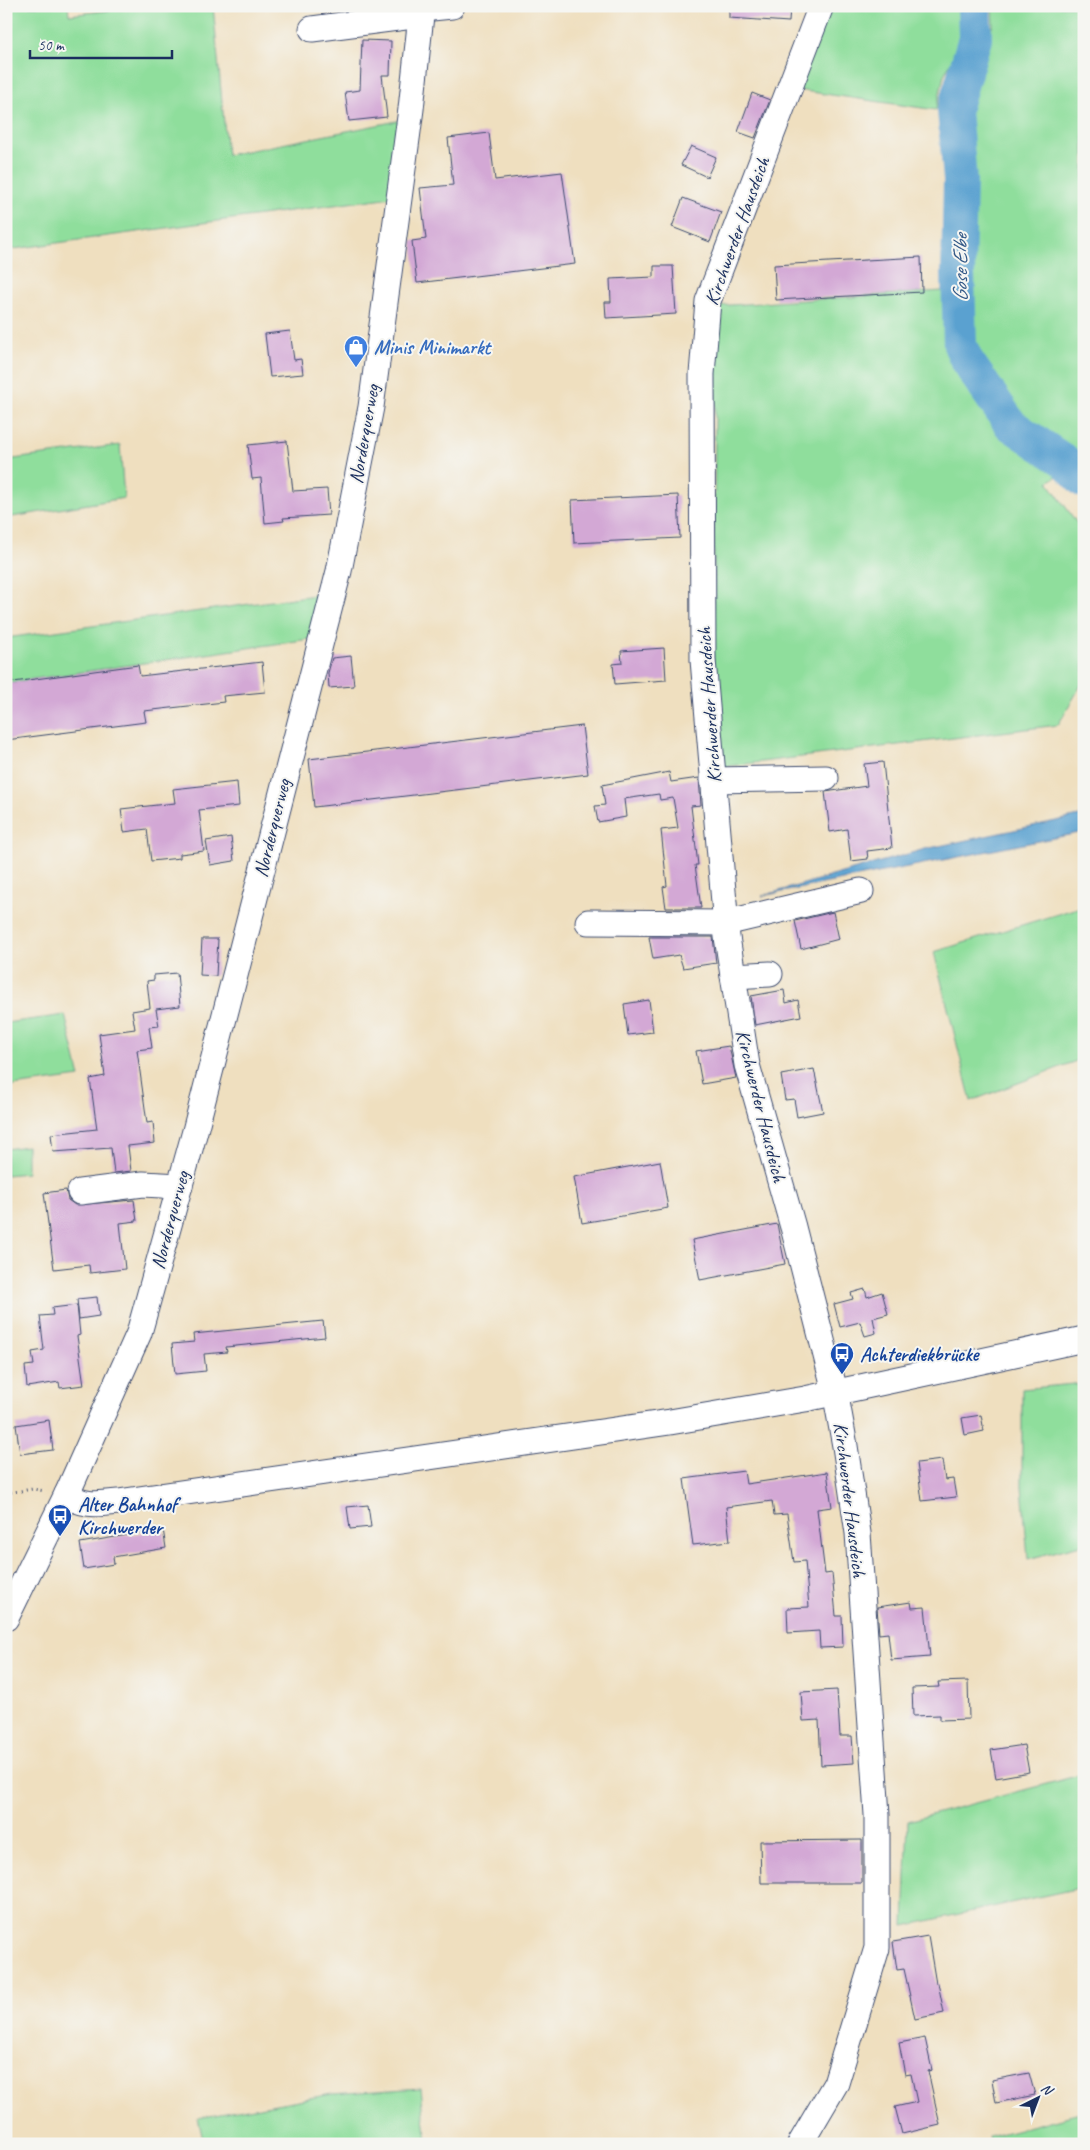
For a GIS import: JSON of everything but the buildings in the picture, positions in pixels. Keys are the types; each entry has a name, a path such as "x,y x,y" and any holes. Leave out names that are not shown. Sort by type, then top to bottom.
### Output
{"street":[{"path":"312,29 452,6"},
{"name":"Kirchwerder Hausdeich","path":"800,2144 836,2083 876,1948 877,1815 858,1533 835,1391 793,1227 747,1065 725,922 703,660 702,374 708,301 821,6"},
{"name":"Norderquerweg","path":"6,1618 67,1494 139,1333 180,1186 338,571 371,407 411,110 422,10"},
{"path":"713,780 826,778"},
{"path":"588,922 725,922 861,891"},
{"path":"733,976 770,974"},
{"path":"80,1192 143,1184 180,1186"},
{"path":"67,1494 77,1502 90,1504 118,1502 670,1422 805,1399 835,1391 1084,1339"}],"path":[{"path":"6,1493 33,1489 67,1494"}],"green space":[{"path":"6,6 68,6 69,15 148,6 213,6 227,155 402,120 392,197 6,250"},
{"path":"831,6 964,6 967,32 944,75 936,110 797,90"},
{"path":"992,6 1084,6 1084,459 1048,482 1084,533 1084,680 1058,725 721,767 713,661 716,306 972,289 975,185 964,99 993,25"},
{"path":"120,445 124,498 6,518 6,460"},
{"path":"322,594 310,639 6,683 6,638"},
{"path":"1084,906 1084,1058 971,1101 934,952"},
{"path":"65,1015 80,1077 6,1087 6,1023"},
{"path":"27,1146 27,1173 6,1175 6,1149"},
{"path":"1084,1383 1084,1544 1028,1559 1022,1486 1022,1389"},
{"path":"1084,1774 1084,1887 904,1926 908,1821"},
{"path":"421,2088 427,2144 204,2144 198,2118 332,2094"},
{"path":"1084,2112 1084,2144 991,2144 989,2137"}],"water":[{"path":"1084,815 1084,832 762,896 925,849"}],"waterway":[{"name":"Gose Elbe","path":"974,6 975,38 954,110 960,180 958,274 960,345 967,361 1011,425 1066,462 1084,481"}],"place":[{"name":"Minis Minimarkt","path":"356,368"},
{"name":"Achterdiekbrücke","path":"842,1375"},
{"name":"Alter Bahnhof Kirchwerder","path":"60,1537"}]}
